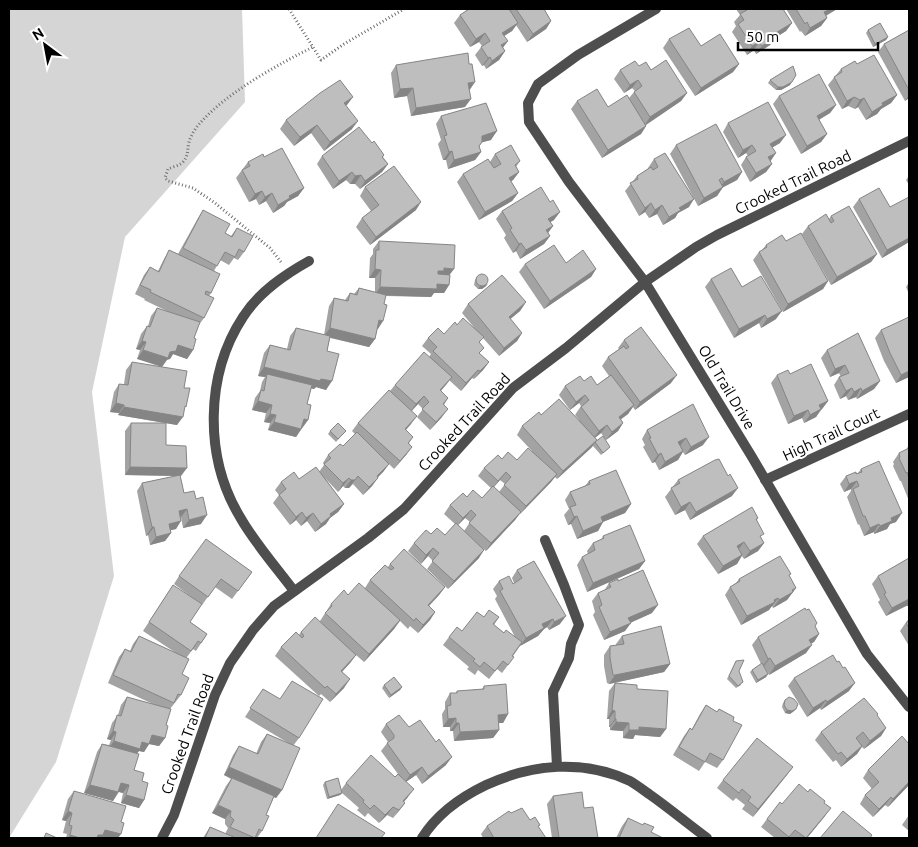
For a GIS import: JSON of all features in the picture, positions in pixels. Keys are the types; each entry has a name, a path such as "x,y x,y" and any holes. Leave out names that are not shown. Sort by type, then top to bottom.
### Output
{"street":[{"name":"Old Trail Drive","path":"656,9 578,54 538,84 528,103 529,122 564,175 645,282 766,480 871,661 909,707"},
{"name":"Crooked Trail Road","path":"162,838 179,802 215,695 230,663 253,630 274,606 404,509 513,388 566,348 645,282 717,235 909,141"},
{"path":"294,591 240,517 230,498 218,456 214,416 218,376 232,334 257,299 288,272 309,261"},
{"name":"High Trail Court","path":"766,480 909,414"},
{"path":"545,540 579,625 571,644 569,658 553,692 557,766"},
{"path":"422,838 446,810 473,791 504,777 557,766 596,770 632,782 707,838"}],"path":[{"path":"289,9 321,60 344,44 404,9"},
{"path":"288,272 270,248 215,203 193,188 168,181 165,178 168,170 181,163 188,156 192,134 201,122 223,103 268,71 313,47"}],"shaded area":[{"path":"9,9 242,9 245,102 125,237 92,392 114,576 56,762 9,838"}],"building":[{"path":"469,9 509,9 518,23 502,33 508,41 501,45 505,51 492,61 481,47 490,41 485,33 476,39 460,15"},
{"path":"516,9 544,9 551,21 533,34"},
{"path":"747,9 783,9 792,23 774,34 776,37 762,46 759,42 752,46 738,24 744,20 740,14"},
{"path":"796,9 830,9 824,12 827,18 810,28 807,22 805,24"},
{"path":"880,23 888,37 875,44 868,30"},
{"path":"689,28 701,46 720,34 739,64 701,88 669,39"},
{"path":"909,30 909,90 884,44"},
{"path":"468,53 469,64 472,64 475,82 468,83 471,99 416,108 413,88 400,89 396,65"},
{"path":"874,55 897,95 882,103 883,105 872,112 864,98 860,100 854,97 847,101 834,77 842,72 841,69 855,61 857,64"},
{"path":"666,60 687,93 650,117 634,92 642,86 638,80 630,85 620,70 635,61 639,66 646,62 651,70"},
{"path":"793,66 796,75 792,82 783,87 778,87 770,80"},
{"path":"819,74 836,105 817,116 827,134 807,146 779,96"},
{"path":"340,80 353,97 344,103 358,121 330,142 317,125 300,137 286,120"},
{"path":"597,89 608,107 627,95 646,126 608,150 577,101"},
{"path":"768,102 786,135 770,144 776,153 768,157 772,164 756,173 746,157 756,151 752,145 743,150 728,123"},
{"path":"486,103 497,131 482,136 482,142 479,146 481,152 454,160 452,151 449,152 444,136 447,135 441,116"},
{"path":"716,124 742,172 724,182 722,178 719,180 723,187 704,198 676,145"},
{"path":"359,127 372,143 374,141 388,164 365,181 361,175 355,176 352,172 339,181 322,156"},
{"path":"511,145 520,161 515,165 519,172 509,178 518,193 485,212 463,174 488,159 494,168 501,164 495,154"},
{"path":"282,148 304,188 289,196 290,198 278,205 272,193 265,197 262,191 255,194 242,170 250,166 248,162 263,154 264,157"},
{"path":"665,153 694,199 669,217 662,205 655,210 651,203 645,208 630,183 638,179 637,176 651,167 653,170 658,167 654,159"},
{"path":"394,166 421,202 376,237 362,218 379,205 365,187"},
{"path":"541,187 550,202 553,200 560,212 548,219 553,226 546,230 550,236 526,250 521,243 519,244 510,230 512,228 502,211"},
{"path":"879,188 890,207 909,197 909,238 887,250 859,199"},
{"path":"849,206 877,254 837,277 808,226 826,214 831,223 834,221 831,216"},
{"path":"203,210 230,224 225,233 232,237 237,228 253,236 244,252 239,249 235,257 225,252 217,266 183,248"},
{"path":"801,233 828,281 788,304 759,252 782,235 786,241"},
{"path":"379,241 455,245 454,269 444,268 444,271 438,271 438,274 450,275 449,285 437,284 437,289 380,287 381,270 375,269 376,250 379,250"},
{"path":"554,245 566,263 583,250 596,269 550,301 525,264"},
{"path":"169,250 220,274 211,293 206,291 205,294 214,298 204,318 150,292 151,290 140,285 150,267 159,272"},
{"path":"731,268 742,287 761,276 782,311 767,319 765,315 739,329 711,279"},
{"path":"480,274 484,274 488,280 484,286 480,286 476,282 476,278"},
{"path":"502,275 526,302 509,317 522,333 504,348 468,304"},
{"path":"359,288 386,295 384,304 387,305 383,321 379,320 375,339 330,328 334,298 348,301 350,293 357,295"},
{"path":"157,308 200,322 194,338 196,339 193,350 178,345 176,351 170,352 168,358 143,350 146,342 142,341 147,326 150,327"},
{"path":"909,317 909,371 901,375 881,330"},
{"path":"463,318 484,337 479,342 484,348 479,353 489,362 480,371 478,370 466,383 433,351 437,347 428,338 438,328 444,334 455,322 457,325"},
{"path":"641,327 677,375 640,402 608,357 624,346 626,349 629,347 624,340"},
{"path":"296,328 330,336 327,351 339,354 332,381 321,379 320,381 264,367 270,345 290,350"},
{"path":"858,333 880,381 862,391 861,388 854,392 852,388 846,391 839,377 849,373 845,365 835,369 827,350"},
{"path":"424,352 452,377 440,390 448,398 443,404 448,409 436,422 422,409 429,402 424,396 416,404 395,385"},
{"path":"132,362 187,371 184,388 190,388 183,417 124,407 124,405 116,403 119,384 128,385"},
{"path":"811,364 828,401 819,405 821,409 810,415 808,410 794,416 777,375 788,370 790,374"},
{"path":"267,374 312,385 307,404 311,405 308,420 304,419 301,429 274,422 276,415 270,414 272,405 258,401 261,390 264,391"},
{"path":"611,375 634,405 619,417 623,423 612,432 607,425 599,431 581,407 589,400 585,395 576,402 565,386 580,376 584,381 591,376 597,385"},
{"path":"389,390 417,416 405,429 413,437 408,443 412,447 400,461 358,423"},
{"path":"559,399 597,440 563,471 522,426 539,412 541,415"},
{"path":"693,404 709,437 691,447 686,438 678,442 683,451 665,462 661,453 658,455 647,430"},
{"path":"131,423 166,423 166,445 186,446 187,468 130,467"},
{"path":"338,423 346,431 338,439 330,431"},
{"path":"357,432 389,464 369,487 358,476 355,480 349,478 343,483 324,464 331,458 328,455 340,444 343,446"},
{"path":"603,436 610,447 603,453 595,442"},
{"path":"528,448 557,474 526,506 504,485 511,477 506,472 498,481 484,468 498,455 502,459 508,452 517,460"},
{"path":"909,448 909,478 899,458 899,453"},
{"path":"719,459 728,476 730,474 738,488 696,512 690,502 681,507 671,488 680,483 678,480"},
{"path":"879,461 902,513 891,518 892,521 870,528 865,516 863,516 853,489 859,486 857,481 849,484 846,476 862,472 861,469"},
{"path":"316,467 344,504 330,514 331,516 321,524 313,513 306,518 302,512 296,517 279,495 286,489 281,482 294,472 299,479"},
{"path":"616,470 631,504 601,517 603,522 583,531 577,516 574,517 570,507 576,505 570,492 590,484 589,481"},
{"path":"180,475 184,493 194,491 196,499 203,497 207,515 189,520 187,509 179,511 181,521 169,524 171,533 156,537 142,483"},
{"path":"493,486 521,512 491,543 469,523 476,515 471,510 463,518 450,505 463,493 467,497 473,490 482,498"},
{"path":"752,507 764,534 760,536 764,543 750,551 744,542 737,546 742,555 723,566 703,536"},
{"path":"456,523 484,550 454,581 432,561 439,553 433,548 426,555 414,543 426,530 431,534 437,528 445,535"},
{"path":"630,525 645,561 593,583 582,557 595,550 593,543 604,538 603,536"},
{"path":"206,539 252,572 238,591 221,579 208,597 179,576"},
{"path":"404,549 445,587 428,605 435,612 423,625 416,618 414,621 370,580 385,565 391,570 394,568 390,564"},
{"path":"780,556 791,574 789,575 796,588 792,590 793,592 779,600 778,598 774,600 775,602 747,616 730,587 740,581 739,579"},
{"path":"909,558 909,599 892,608 884,594 886,593 878,576"},
{"path":"534,561 566,616 554,622 553,619 542,624 544,628 526,638 500,591 503,589 499,581 509,576 513,584 522,578 517,570"},
{"path":"643,570 658,605 628,618 631,623 610,632 599,607 602,605 598,593 611,587 609,583"},
{"path":"359,583 400,620 369,654 325,613 344,590 348,595"},
{"path":"173,585 202,604 190,622 207,634 201,643 198,641 191,651 149,622"},
{"path":"805,608 806,610 809,609 817,623 815,626 819,634 809,640 812,645 775,666 770,658 768,659 758,637"},
{"path":"489,610 499,617 493,624 504,633 506,630 522,642 508,665 503,661 495,671 484,662 480,667 473,661 475,659 449,637 457,627 462,631 477,612 484,617"},
{"path":"315,617 356,655 341,671 350,679 336,694 327,686 325,688 281,647 296,632 302,638 304,636 301,632"},
{"path":"661,626 670,664 613,675 610,646 624,644 622,636"},
{"path":"139,636 189,659 182,674 189,678 181,695 178,694 174,703 113,675 125,649 131,652"},
{"path":"833,655 843,668 845,667 855,683 827,702 826,700 813,708 794,678"},
{"path":"744,660 739,671 743,682 738,686 729,676 736,661"},
{"path":"762,663 768,674 758,680 752,670"},
{"path":"394,677 402,687 391,695 384,685"},
{"path":"292,681 323,699 299,738 250,708 263,689 280,699"},
{"path":"615,683 637,685 637,689 668,691 666,729 639,727 639,730 629,730 629,723 616,722 615,711 612,710"},
{"path":"506,684 508,714 498,715 499,730 460,732 459,723 456,723 456,718 448,719 447,706 451,705 450,693 484,689 484,686"},
{"path":"127,697 171,709 166,725 168,726 165,738 152,735 149,744 142,742 140,749 114,741 116,732 113,731 117,715 121,716"},
{"path":"789,697 798,704 796,709 792,711 787,710 784,705 785,700"},
{"path":"864,698 878,714 886,728 870,741 863,732 856,738 862,746 847,759 841,752 838,754 821,732"},
{"path":"706,705 717,712 719,709 734,717 733,721 742,725 723,760 710,753 705,762 679,747 690,728 692,730"},
{"path":"399,715 409,727 420,720 436,742 439,739 452,757 428,776 422,767 410,775 387,743 394,738 394,735 386,724"},
{"path":"267,734 300,748 282,790 229,767 239,746 258,754"},
{"path":"902,736 909,744 909,782 893,799 891,797 879,809 865,795 879,782 868,770"},
{"path":"757,738 793,767 758,809 748,801 751,797 742,789 739,793 723,780"},
{"path":"102,744 139,754 134,770 144,773 142,781 148,783 144,800 126,795 129,785 121,783 118,792 90,785"},
{"path":"371,755 395,777 398,774 414,789 403,801 405,803 399,810 393,807 385,815 374,805 370,809 363,802 364,800 346,783"},
{"path":"232,778 274,796 266,815 269,816 262,831 259,829 255,838 230,827 234,820 230,816 231,811 218,805"},
{"path":"338,778 342,793 329,797 325,782"},
{"path":"799,784 808,792 810,789 831,808 806,838 795,830 789,837 767,819 780,802 782,804"},
{"path":"74,791 126,806 121,822 124,823 121,834 105,830 103,835 98,835 97,838 80,838 70,835 72,826 69,825 72,813 68,811"},
{"path":"582,792 584,808 593,807 598,838 559,838 553,796"},
{"path":"338,804 385,833 381,838 316,838"},
{"path":"522,808 530,820 535,817 540,825 538,826 546,838 494,838 487,826 509,811 511,813"},
{"path":"843,811 872,835 870,838 820,838"},
{"path":"628,818 643,825 644,823 654,827 651,832 663,838 619,838"},
{"path":"210,827 236,838 205,838"},
{"path":"46,833 57,838 44,838"}]}
